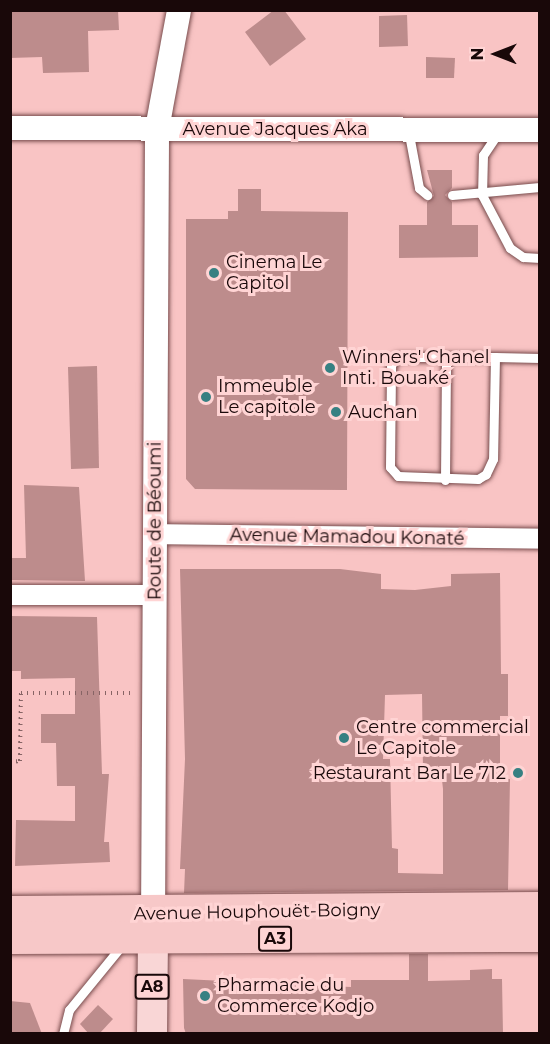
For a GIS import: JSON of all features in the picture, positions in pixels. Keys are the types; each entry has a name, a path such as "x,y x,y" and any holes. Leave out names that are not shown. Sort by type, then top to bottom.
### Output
{"highway":[{"name":"Avenue Houphouët-Boigny","path":"10,938 540,908"},
{"name":"Avenue Houphouët-Boigny","path":"10,912 144,931 540,936"}],"main road":[{"name":"Route de Béoumi","path":"144,931 152,1034"}],"street":[{"name":"Route de Béoumi","path":"144,931 154,693 157,129 179,10"},
{"name":"Avenue Jacques Aka","path":"10,128 540,130"},
{"name":"Avenue Mamadou Konaté","path":"155,534 540,539"},
{"path":"10,595 154,595"}],"lane":[{"path":"407,128 419,188 427,195"},
{"path":"500,130 483,155 483,195 510,248 523,257 540,258"},
{"path":"452,195 483,195 540,187"},
{"path":"495,357 493,459 478,479 407,480 390,467 391,365 397,357 495,357 540,358"},
{"path":"445,480 446,357"},
{"path":"63,1034 69,1010 144,931"}],"path":[{"path":"10,762 20,761 21,693 154,693"}],"building":[{"path":"10,10 118,10 119,30 88,31 89,72 43,73 42,57 10,58"},
{"path":"274,10 284,10 306,39 270,66 245,32"},
{"path":"407,15 408,46 379,47 379,16"},
{"path":"426,57 455,58 454,78 426,78"},
{"path":"427,170 452,170 452,188 445,195 452,202 452,225 478,225 478,257 399,258 399,225 427,225 427,202 434,196"},
{"path":"238,189 261,189 261,211 348,212 347,490 195,489 186,479 186,219 228,219 228,211 238,211"},
{"path":"97,366 99,468 71,469 68,367"},
{"path":"24,485 79,487 85,581 10,580 10,558 26,558"},
{"name":"Centre commercial Le Capitole","path":"180,569 340,569 381,574 381,589 415,590 451,586 451,574 500,573 501,674 508,674 508,716 500,716 500,779 510,779 508,890 184,893 185,869 180,869 185,759","holes":["422,694 423,771 441,771 443,874 398,873 398,849 392,848 390,759 383,759 385,695"]},
{"path":"10,616 97,617 102,774 109,774 104,842 109,842 110,862 15,866 16,820 75,821 75,786 57,786 56,743 41,743 41,714 75,714 75,678 21,679 21,671 10,671"},
{"path":"409,954 428,954 428,981 470,980 470,970 492,969 492,979 502,979 503,1034 186,1034 183,979 351,987 351,980 409,980"},
{"path":"10,1001 30,1003 42,1034 10,1034"},
{"path":"98,1005 113,1019 99,1034 89,1034 80,1024"}],"place":[{"name":"Cinema Le Capitol","path":"214,273"},
{"name":"Winners' Chanel Inti. Bouaké","path":"330,368"},
{"name":"Immeuble Le capitole","path":"206,397"},
{"name":"Auchan","path":"336,412"},
{"name":"Centre commercial Le Capitole","path":"344,738"},
{"name":"Restaurant Bar Le 712","path":"518,773"},
{"name":"Pharmacie du Commerce Kodjo","path":"205,996"}]}
